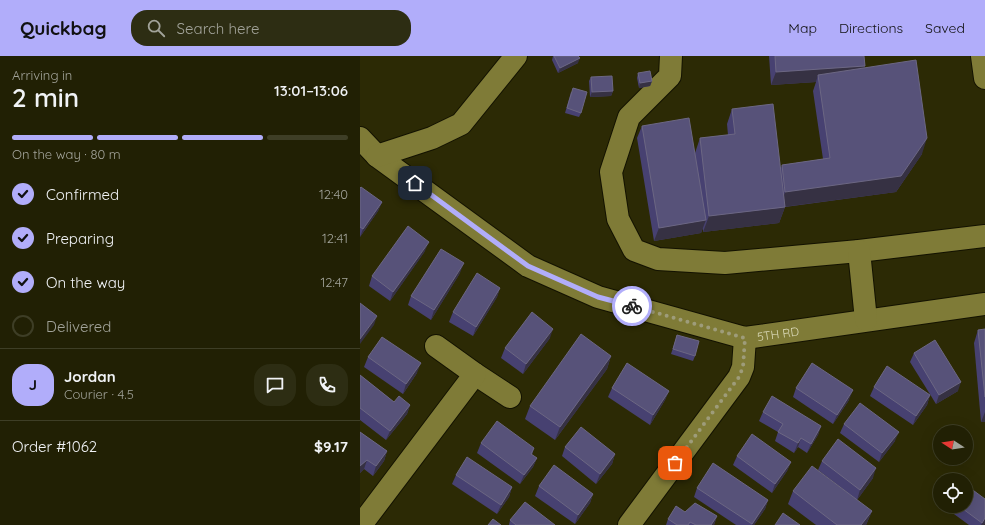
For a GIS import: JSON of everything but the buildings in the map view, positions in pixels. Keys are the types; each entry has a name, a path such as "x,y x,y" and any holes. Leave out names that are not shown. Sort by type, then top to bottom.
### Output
{"street":[{"path":"377,156 432,138 461,124 516,56"},
{"path":"671,56 670,76 629,117 611,172 618,219 634,250 658,259 725,263 859,251 985,236"},
{"path":"982,56 985,78"},
{"name":"5TH RD","path":"360,138 377,156 528,266 598,297 745,338 985,304"},
{"path":"859,251 866,320"},
{"path":"629,525 739,377 743,367 745,338"},
{"path":"436,346 474,374 510,397"},
{"path":"368,519 474,374"}],"way so far":[{"path":"632,306 745,338 743,367 739,377 675,463"}],"route":[{"path":"415,183 528,266 598,297 632,306"}]}
